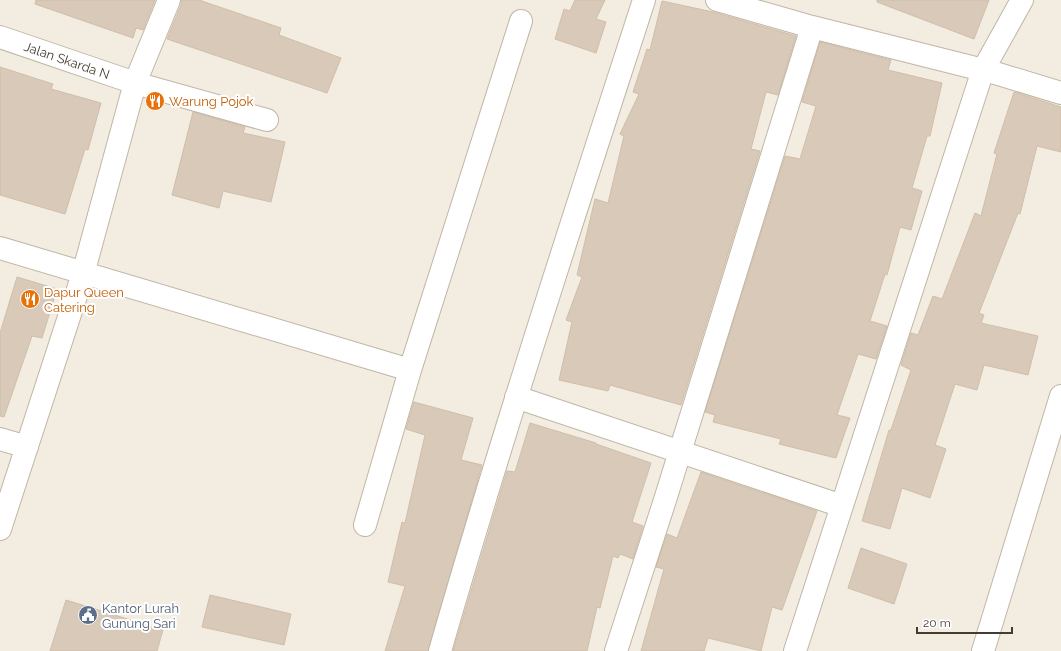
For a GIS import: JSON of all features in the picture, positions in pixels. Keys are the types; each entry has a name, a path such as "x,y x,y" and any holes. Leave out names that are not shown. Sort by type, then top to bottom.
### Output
{"street":[{"path":"0,529 83,274 135,84 169,0"},
{"path":"440,651 472,539 516,397 644,0"},
{"path":"717,0 812,27 983,70 1061,93"},
{"path":"795,651 983,70 1022,0"},
{"path":"365,525 410,370 521,21"},
{"path":"616,651 681,452 812,27"},
{"name":"Jalan Skarda N","path":"0,38 135,84 267,120"},
{"path":"0,248 83,274 410,370"},
{"path":"983,651 1061,396"},
{"path":"516,397 842,506"},
{"path":"0,439 27,448"}],"building":[{"path":"36,0 155,0 143,30 136,28 133,38 35,4"},
{"path":"181,0 199,0 281,28 279,35 341,58 327,93 167,39 181,5"},
{"path":"575,0 605,0 596,19 606,22 596,53 555,39 564,9 570,11"},
{"path":"877,0 989,0 974,39 877,2"},
{"path":"662,1 713,12 796,36 778,95 766,92 751,149 760,151 681,405 610,385 608,391 559,380 572,322 566,320 582,277 577,275 595,199 608,203 624,136 620,134 639,94 633,92 647,49 650,50"},
{"path":"820,42 891,60 888,70 942,83 930,136 927,136 912,188 922,191 911,230 900,227 887,275 885,274 870,321 887,326 876,359 858,354 837,415 850,418 836,458 779,444 781,439 713,422 715,415 705,412 785,156 800,159 816,106 802,102"},
{"path":"0,67 53,84 51,89 101,103 88,150 85,149 65,214 0,195"},
{"path":"1014,92 1061,107 1061,152 1037,146 1020,214 1018,213 979,313 984,315 981,323 1038,336 1028,375 984,365 977,390 955,384 935,445 946,449 930,498 902,488 890,529 862,521 889,430 891,430 911,370 901,365 911,333 918,335 933,296 942,299 975,213 981,216 997,154 994,153"},
{"path":"193,112 245,127 243,133 285,142 271,202 223,191 219,208 172,195"},
{"path":"17,277 57,289 42,338 32,336 4,417 0,416 0,333"},
{"path":"414,402 473,418 461,460 482,465 428,651 385,651 405,586 388,582 402,522 405,523 425,435 406,429"},
{"path":"530,423 596,443 651,463 632,522 643,526 633,559 620,554 618,558 613,556 600,608 597,607 587,651 453,651 507,471 515,472"},
{"path":"701,472 817,511 782,610 772,607 761,651 708,638 704,651 641,651 664,569 656,567 667,534 677,538"},
{"path":"861,548 907,564 894,604 848,588"},
{"path":"210,595 291,614 284,645 202,627"},
{"name":"Kantor Lurah Gunung Sari","path":"66,600 163,630 157,651 50,651"}],"place":[{"name":"Warung Pojok","path":"155,101"},
{"name":"Dapur Queen Catering","path":"30,299"},
{"name":"Kantor Lurah Gunung Sari","path":"88,615"}]}
